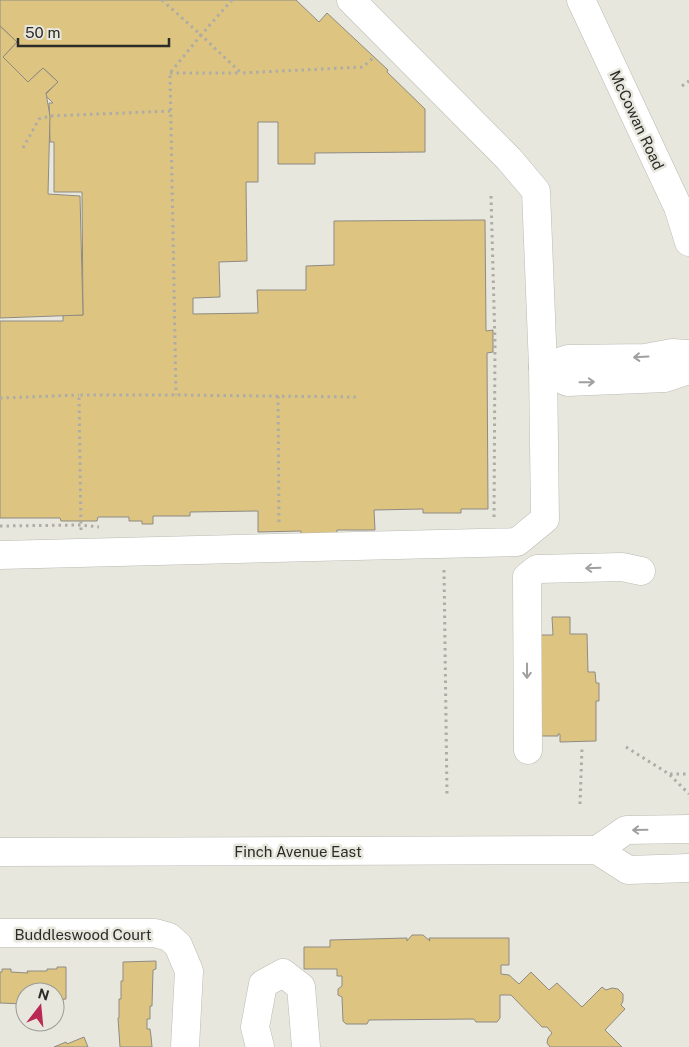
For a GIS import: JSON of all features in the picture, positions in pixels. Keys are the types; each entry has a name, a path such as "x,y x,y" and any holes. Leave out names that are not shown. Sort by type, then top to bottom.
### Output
{"main road":[{"path":"0,555 517,542 545,519 543,367 536,190 509,159 351,0"},
{"name":"McCowan Road","path":"580,0 678,207 689,242"},
{"path":"543,367 568,359 644,358 672,353 689,354"},
{"path":"543,367 567,382 665,378 689,370"},
{"path":"528,750 527,597 546,588 638,578"},
{"path":"689,828 626,830 596,850 628,870 689,868"},
{"name":"Finch Avenue East","path":"0,852 596,850"},
{"name":"Buddleswood Court","path":"0,933 155,933 169,937 178,945 189,971 185,1047"},
{"path":"260,1047 256,1027 263,984 283,973 301,987 306,1047"}],"path":[{"path":"162,0 241,72"},
{"path":"176,395 170,73 232,0"},
{"path":"170,73 363,67 391,40"},
{"path":"682,86 689,81"},
{"path":"23,148 40,119 50,116 171,111"},
{"path":"491,196 495,343 494,537 492,543"},
{"path":"80,395 82,553"},
{"path":"0,398 80,395 356,397"},
{"path":"278,396 280,548"},
{"path":"444,570 446,795"},
{"path":"626,747 669,774 689,794"},
{"path":"580,804 582,748"},
{"path":"669,774 689,774"}],"building":[{"path":"0,0 296,0 319,22 327,13 388,70 387,72 425,109 425,152 315,153 315,164 278,164 278,122 258,122 258,182 246,182 247,261 219,262 220,297 193,298 193,314 258,313 257,290 306,290 306,266 334,265 334,221 485,220 486,331 493,330 493,352 487,353 488,509 461,509 461,513 423,513 423,509 374,510 375,530 337,530 337,536 301,537 301,531 258,532 258,511 190,512 190,516 153,516 153,524 142,524 142,521 129,521 129,517 98,517 97,521 61,521 60,518 0,518 0,321 63,321 63,315 83,315 82,192 54,192 54,142 50,142 49,103 53,103 45,95 58,82 43,68 28,82 3,57 17,42 0,26"},
{"path":"0,26 17,42 3,57 28,82 43,68 58,82 46,93 50,116 48,194 80,196 83,315 0,318"},
{"path":"552,617 570,617 570,634 587,634 588,672 595,672 596,683 599,683 599,701 596,701 596,741 560,742 560,734 558,736 534,736 535,635 553,635"},
{"path":"412,935 423,935 430,941 429,938 509,938 509,965 501,965 501,974 509,975 519,984 531,972 549,990 557,983 582,1007 602,987 606,990 618,989 623,994 621,1005 625,1009 605,1030 622,1047 550,1047 547,1043 552,1033 547,1027 542,1027 511,995 500,995 500,1018 497,1022 476,1022 474,1019 369,1020 367,1024 346,1024 343,1021 342,997 338,995 338,989 342,986 342,976 337,976 337,969 304,969 304,947 330,947 330,940 407,938 407,941"},
{"path":"156,961 156,969 153,970 150,1019 147,1019 147,1029 150,1029 152,1047 120,1047 118,1018 121,981 123,981 123,962"},
{"path":"57,967 66,967 66,999 65,982 15,982 15,1004 0,1003 0,972 2,972 2,969 11,969 11,972 28,973 27,971 57,969"},
{"path":"84,1037 88,1047 54,1047 66,1042 67,1044"}]}
